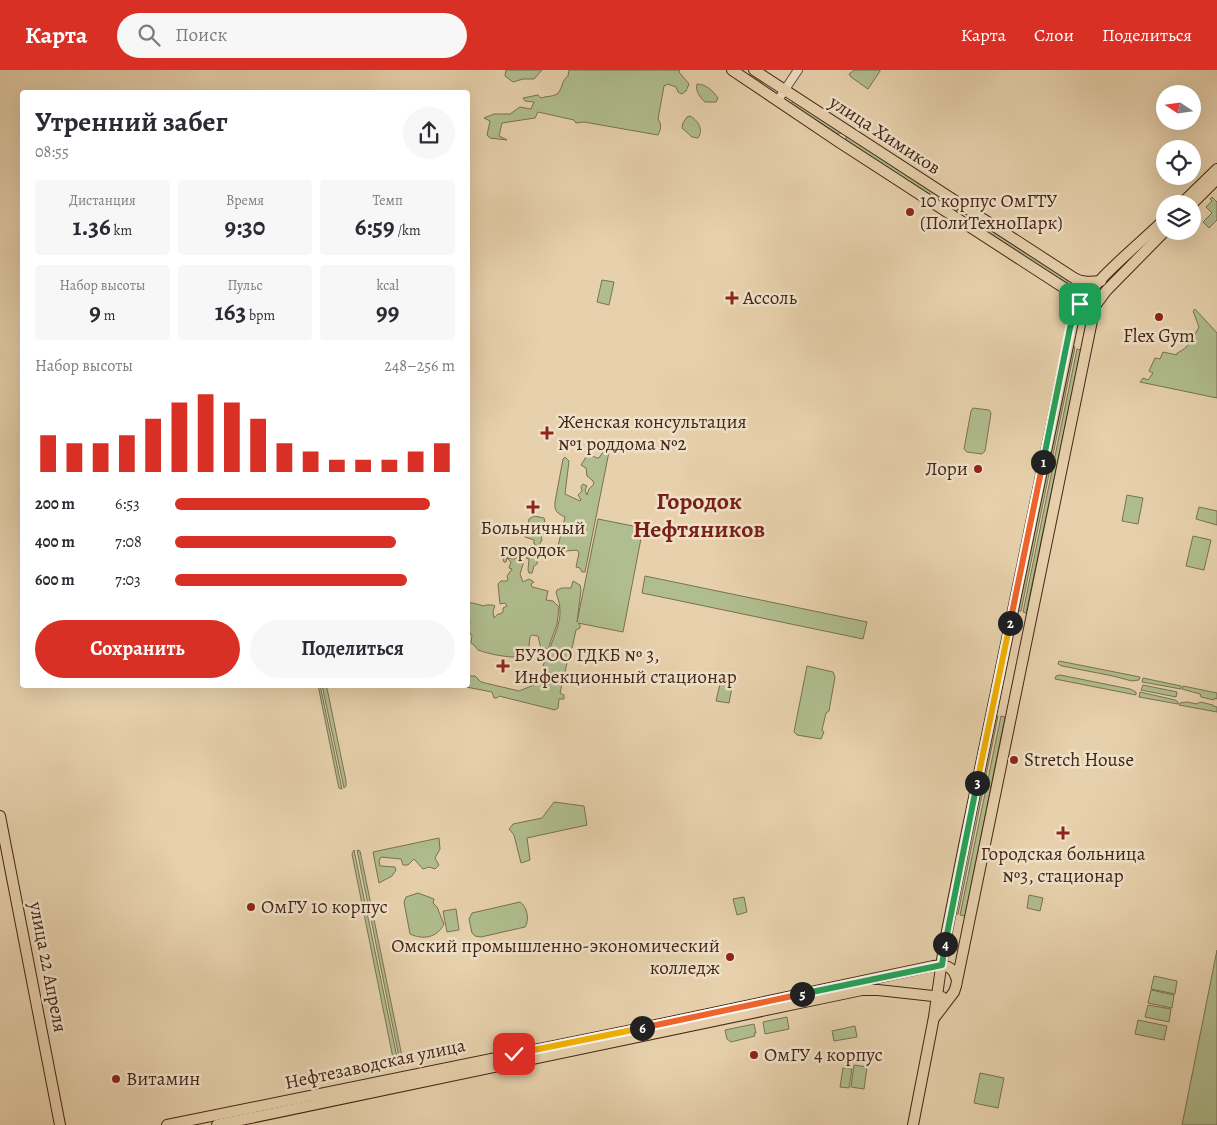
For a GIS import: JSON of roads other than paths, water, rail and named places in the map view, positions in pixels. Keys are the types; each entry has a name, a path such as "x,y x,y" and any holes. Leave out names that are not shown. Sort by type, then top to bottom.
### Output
{"main road":[{"name":"улица Химиков","path":"732,70 839,142 1072,293 1086,295 1106,291"},
{"name":"улица Химиков","path":"754,70 1078,280"},
{"path":"839,142 847,130"},
{"path":"1190,195 1217,169"},
{"path":"1201,195 1217,179"},
{"path":"1075,312 1086,295 1156,228"},
{"path":"934,1017 951,996 957,981 1093,315 1097,302 1106,291 1156,240"},
{"path":"1078,280 1101,281"},
{"path":"1078,280 1093,315"},
{"path":"913,1125 934,1017 944,946 1075,312 1072,293"},
{"path":"1011,615 1021,614 1030,620"},
{"path":"993,705 1001,711 1012,711"},
{"name":"улица 22 Апреля","path":"0,816 60,1125"},
{"path":"944,946 949,959 956,958 963,950"},
{"path":"942,965 952,969 957,981"},
{"name":"Нефтезаводская улица","path":"167,1125 942,965"},
{"name":"Нефтезаводская улица","path":"217,1125 862,990 937,997 951,996"}],"street":[{"path":"778,100 798,70"}],"place":[{"name":"10 корпус ОмГТУ (ПолиТехноПарк)","path":"910,212"},
{"name":"Ассоль","path":"732,298"},
{"name":"Flex Gym","path":"1159,317"},
{"name":"Женская консультация №1 роддома №2","path":"547,433"},
{"name":"Лори","path":"978,469"},
{"name":"Больничный городок","path":"533,507"},
{"name":"БУЗОО ГДКБ № 3, Инфекционный стационар","path":"503,666"},
{"name":"Stretch House","path":"1014,760"},
{"name":"Городская больница №3, стационар","path":"1063,833"},
{"name":"ОмГУ 10 корпус","path":"251,907"},
{"name":"Омский промышленно-экономический колледж","path":"730,957"},
{"name":"ОмГУ 4 корпус","path":"754,1055"},
{"name":"Витамин","path":"116,1079"}],"district":[{"name":"Городок Нефтяников","path":"699,515"}]}
